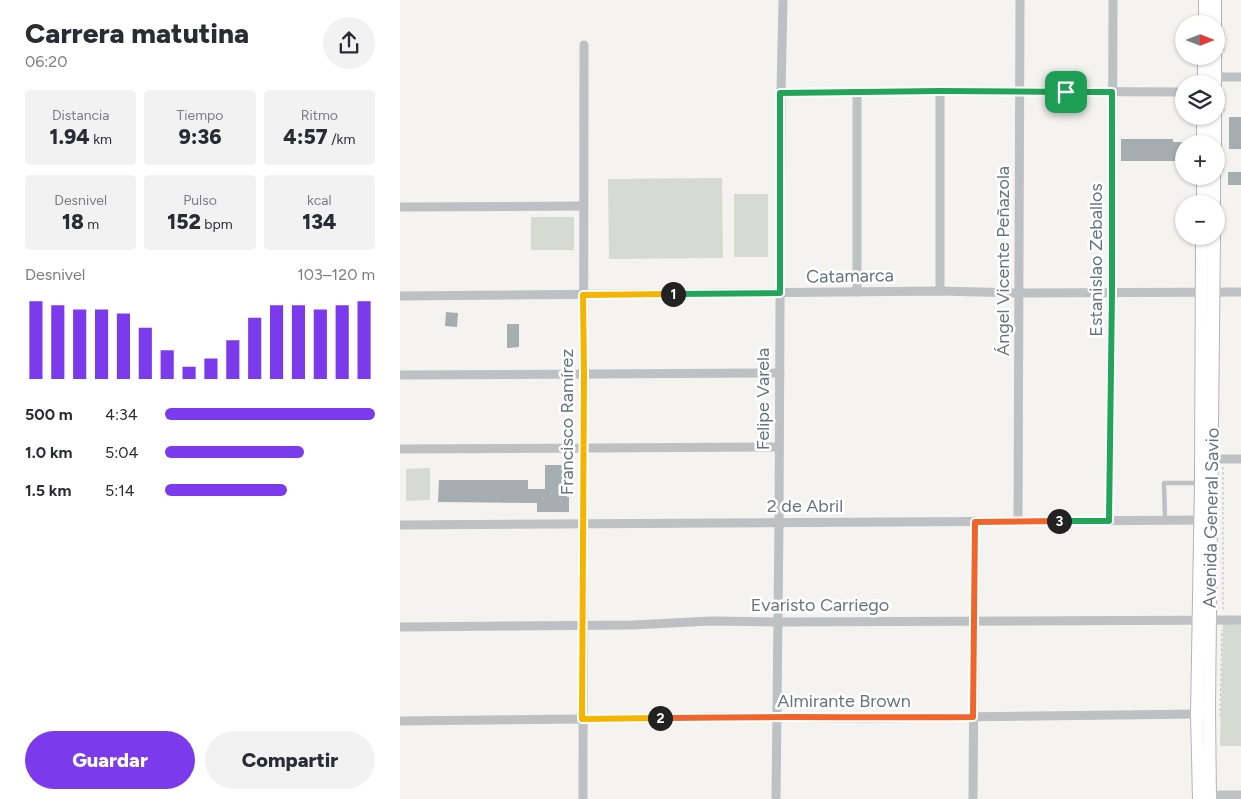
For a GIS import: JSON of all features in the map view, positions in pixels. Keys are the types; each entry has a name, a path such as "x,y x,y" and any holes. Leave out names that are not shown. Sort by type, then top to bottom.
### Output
{"main road":[{"path":"1205,0 1205,15"},
{"path":"1216,0 1218,15"},
{"name":"Avenida General Savio","path":"1203,245 1208,292 1217,459 1206,520"},
{"name":"Avenida General Savio","path":"1210,799 1210,620 1206,520 1201,483 1208,292 1213,245"},
{"name":"Avenida General Savio","path":"1199,799 1197,714 1210,620"}],"street":[{"name":"Felipe Varela","path":"776,799 780,372 780,93 783,0"},
{"name":"Ángel Vicente Peñazola","path":"1018,521 1020,0"},
{"name":"Estanislao Zeballos","path":"1109,521 1113,0"},
{"name":"Francisco Ramírez","path":"583,799 584,45"},
{"path":"1225,80 1241,77"},
{"path":"780,93 940,91 1175,92"},
{"path":"940,91 940,292"},
{"path":"857,92 857,292"},
{"path":"400,207 583,206"},
{"name":"Catamarca","path":"400,296 857,292 1241,292"},
{"path":"400,375 780,372"},
{"path":"400,449 779,447"},
{"path":"1217,459 1241,459"},
{"name":"2 de Abril","path":"400,525 1206,520"},
{"path":"973,799 975,522"},
{"name":"Evaristo Carriego","path":"400,627 583,626 711,621 1241,620"},
{"name":"Almirante Brown","path":"400,721 776,716 871,718 1197,714"},
{"path":"1216,799 1219,795 1241,795"}],"lane":[{"path":"1164,520 1164,483 1201,483"}],"path":[{"path":"1217,459 1210,620 1220,718"}],"shaded area":[{"path":"722,178 723,258 609,259 608,179"},
{"path":"734,194 768,194 768,257 734,257"},
{"path":"531,217 574,217 574,250 531,250"},
{"path":"430,468 430,500 406,501 406,469"},
{"path":"1241,619 1241,746 1220,746 1223,620"}],"building":[{"path":"1229,117 1241,117 1241,149 1229,149"},
{"path":"1121,139 1173,139 1173,142 1175,142 1175,161 1121,161"},
{"path":"1228,172 1241,172 1241,185 1228,185"},
{"path":"446,312 458,313 457,327 445,326"},
{"path":"507,324 519,324 519,347 507,348"},
{"path":"545,465 567,465 569,512 537,512 537,503 438,502 439,480 528,480 528,489 545,489"}],"route":[{"path":"1066,92 1112,92 1109,521 975,522 973,717 871,718 776,716 582,719 583,295 780,293 780,93 1066,92"}]}
